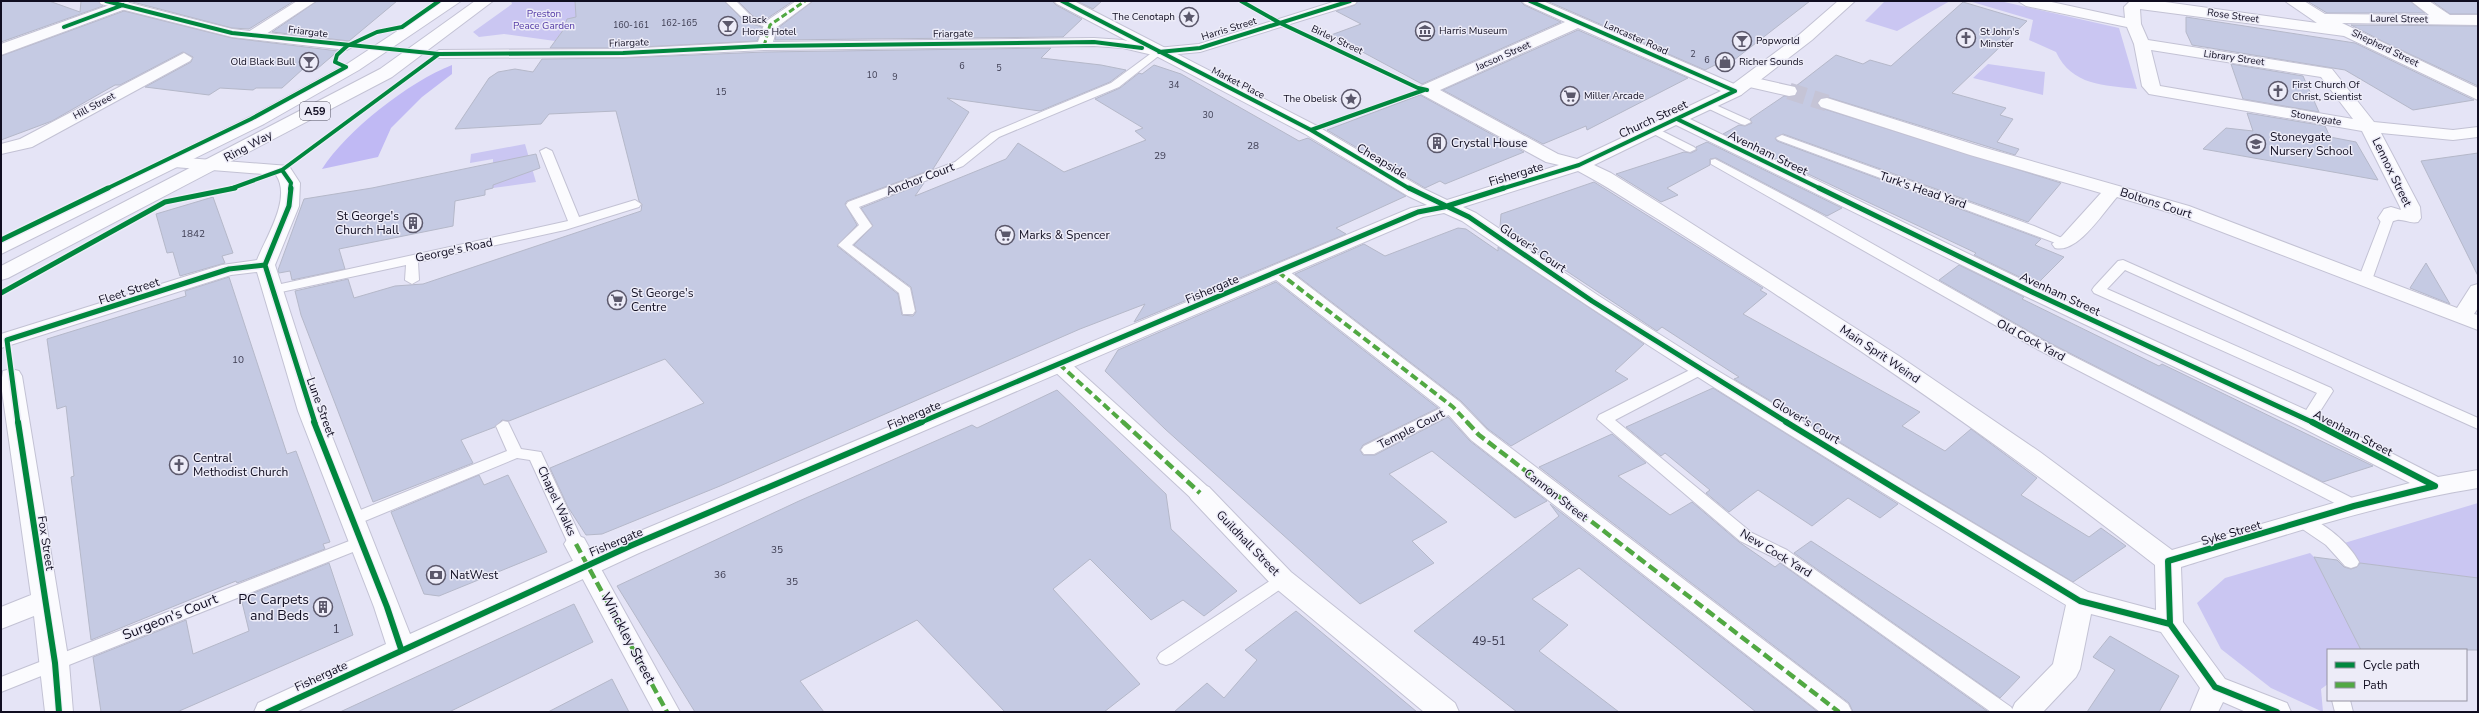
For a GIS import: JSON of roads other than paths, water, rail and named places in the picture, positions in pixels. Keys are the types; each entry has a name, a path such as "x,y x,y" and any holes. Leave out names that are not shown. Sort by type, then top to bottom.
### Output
{"main road":[{"path":"254,35 308,1"},
{"name":"Ring Way","path":"1,248 258,120 353,67 452,1"},
{"name":"Ring Way","path":"1,274 386,73 485,1"},
{"name":"Market Place","path":"1062,1 1311,130"},
{"name":"Lancaster Road","path":"1530,1 1735,91"},
{"name":"Church Street","path":"1579,165 1709,105 1751,82 1847,1"},
{"path":"2026,1 2134,24 2142,44"},
{"name":"Shepherd Street","path":"2293,1 2320,18 2352,32 2478,94"},
{"path":"2419,1 2447,20"},
{"name":"Rose Street","path":"2134,24 2132,7 2136,4 2352,32"},
{"path":"1,50 123,5"},
{"name":"Laurel Street","path":"2320,18 2478,20"},
{"name":"Jacson Street","path":"1578,22 1427,90 1552,158 1579,165"},
{"name":"Library Street","path":"2142,44 2326,73"},
{"name":"Stoneygate","path":"2142,44 2150,86 2155,90 2369,127 2453,135 2478,132"},
{"name":"Hill Street","path":"1,149 26,143 184,58"},
{"name":"Lennox Street","path":"2326,73 2369,127 2410,207 2411,218 2391,213 2388,218"},
{"path":"1751,82 1790,91"},
{"name":"Boltons Court","path":"1827,104 1976,151 2114,189 2182,210 2470,320"},
{"name":"Avenham Street","path":"1677,119 2032,292 2307,420 2435,486"},
{"name":"Cheapside","path":"1311,130 1444,207"},
{"path":"174,162 282,170 291,183 289,206 265,265"},
{"name":"Fishergate","path":"268,712 401,649 588,565 1068,371 1278,272 1418,212 1444,207 1579,165"},
{"name":"Main Sprit Weind","path":"1579,165 1604,177 1823,315 2046,468 2168,560"},
{"path":"2064,243 2069,240 2114,189"},
{"name":"Glover's Court","path":"1444,207 1469,217 1592,301 1700,370 2080,601 2170,624"},
{"name":"Lune Street","path":"265,265 310,411 358,530 401,649"},
{"name":"Fleet Street","path":"1,342 229,270 265,265"},
{"path":"2470,320 2478,290"},
{"name":"Fox Street","path":"10,376 55,663 58,712"},
{"name":"Syke Street","path":"2168,560 2304,522 2354,506 2435,486 2478,479"},
{"name":"Guildhall Street","path":"1200,493 1282,579 1445,712"},
{"path":"2168,560 2170,624 2210,700 2277,712"},
{"path":"1,618 45,601"},
{"path":"2025,712 2066,669 2080,601"}],"street":[{"name":"Friargate","path":"106,1 232,33 347,46"},
{"path":"764,46 770,25 804,1"},
{"name":"Harris Street","path":"1158,52 1200,48 1350,1"},
{"name":"Friargate","path":"439,54 623,53 764,46 1094,42 1123,44 1158,52"},
{"name":"Cannon Street","path":"1278,272 1453,407 1479,435 1839,712"},
{"name":"Guildhall Street","path":"1068,371 1200,493"},
{"name":"Chapel Walks","path":"576,544 588,565"},
{"name":"Winckley Street","path":"588,565 667,712"}],"lane":[{"path":"730,1 749,20 770,25"},
{"name":"Anchor Court","path":"908,311 905,291 844,245 866,226 852,205 959,164 995,135 1116,85 1158,52"},
{"path":"1709,105 1745,122"},
{"path":"1654,130 1690,149"},
{"name":"Turk's Head Yard","path":"1782,138 1854,167 1946,197 2064,243"},
{"path":"546,151 575,223"},
{"name":"Old Cock Yard","path":"1715,162 1816,217 2042,346 2354,506"},
{"name":"George's Road","path":"272,290 575,223 635,204"},
{"name":"Lennox Street","path":"2364,280 2388,218"},
{"path":"412,260 412,280"},
{"path":"2307,420 2326,391 2099,290 2123,264 2478,424"},
{"name":"New Cock Yard","path":"1700,370 1604,419 1746,537 1781,554 2005,712"},
{"name":"Temple Court","path":"1369,450 1453,407"},
{"path":"503,426 516,453"},
{"name":"Surgeon's Court","path":"1,685 55,663 358,530 516,453"},
{"name":"Chapel Walks","path":"516,453 536,456 576,544"},
{"path":"2304,522 2332,541 2351,562"},
{"path":"1166,658 1282,579"},
{"path":"2341,701 2344,712"}],"tunnel":[{"path":"1789,91 1827,103"}],"place":[{"name":"The Cenotaph","path":"1189,17"},
{"name":"Black Horse Hotel","path":"728,26"},
{"name":"Harris Museum","path":"1425,31"},
{"name":"St John's Minster","path":"1966,38"},
{"name":"Popworld","path":"1742,41"},
{"name":"Old Black Bull","path":"309,62"},
{"name":"Richer Sounds","path":"1725,62"},
{"name":"First Church Of Christ, Scientist","path":"2278,91"},
{"name":"Miller Arcade","path":"1570,96"},
{"name":"The Obelisk","path":"1351,99"},
{"name":"Crystal House","path":"1437,143"},
{"name":"Stoneygate Nursery School","path":"2256,144"},
{"name":"St George's Church Hall","path":"413,223"},
{"name":"Marks & Spencer","path":"1005,235"},
{"name":"St George's Centre","path":"617,300"},
{"name":"Central Methodist Church","path":"179,465"},
{"name":"NatWest","path":"436,575"},
{"name":"PC Carpets and Beds","path":"323,607"}],"park label":[{"name":"Preston Peace Garden","path":"544,20"}]}
